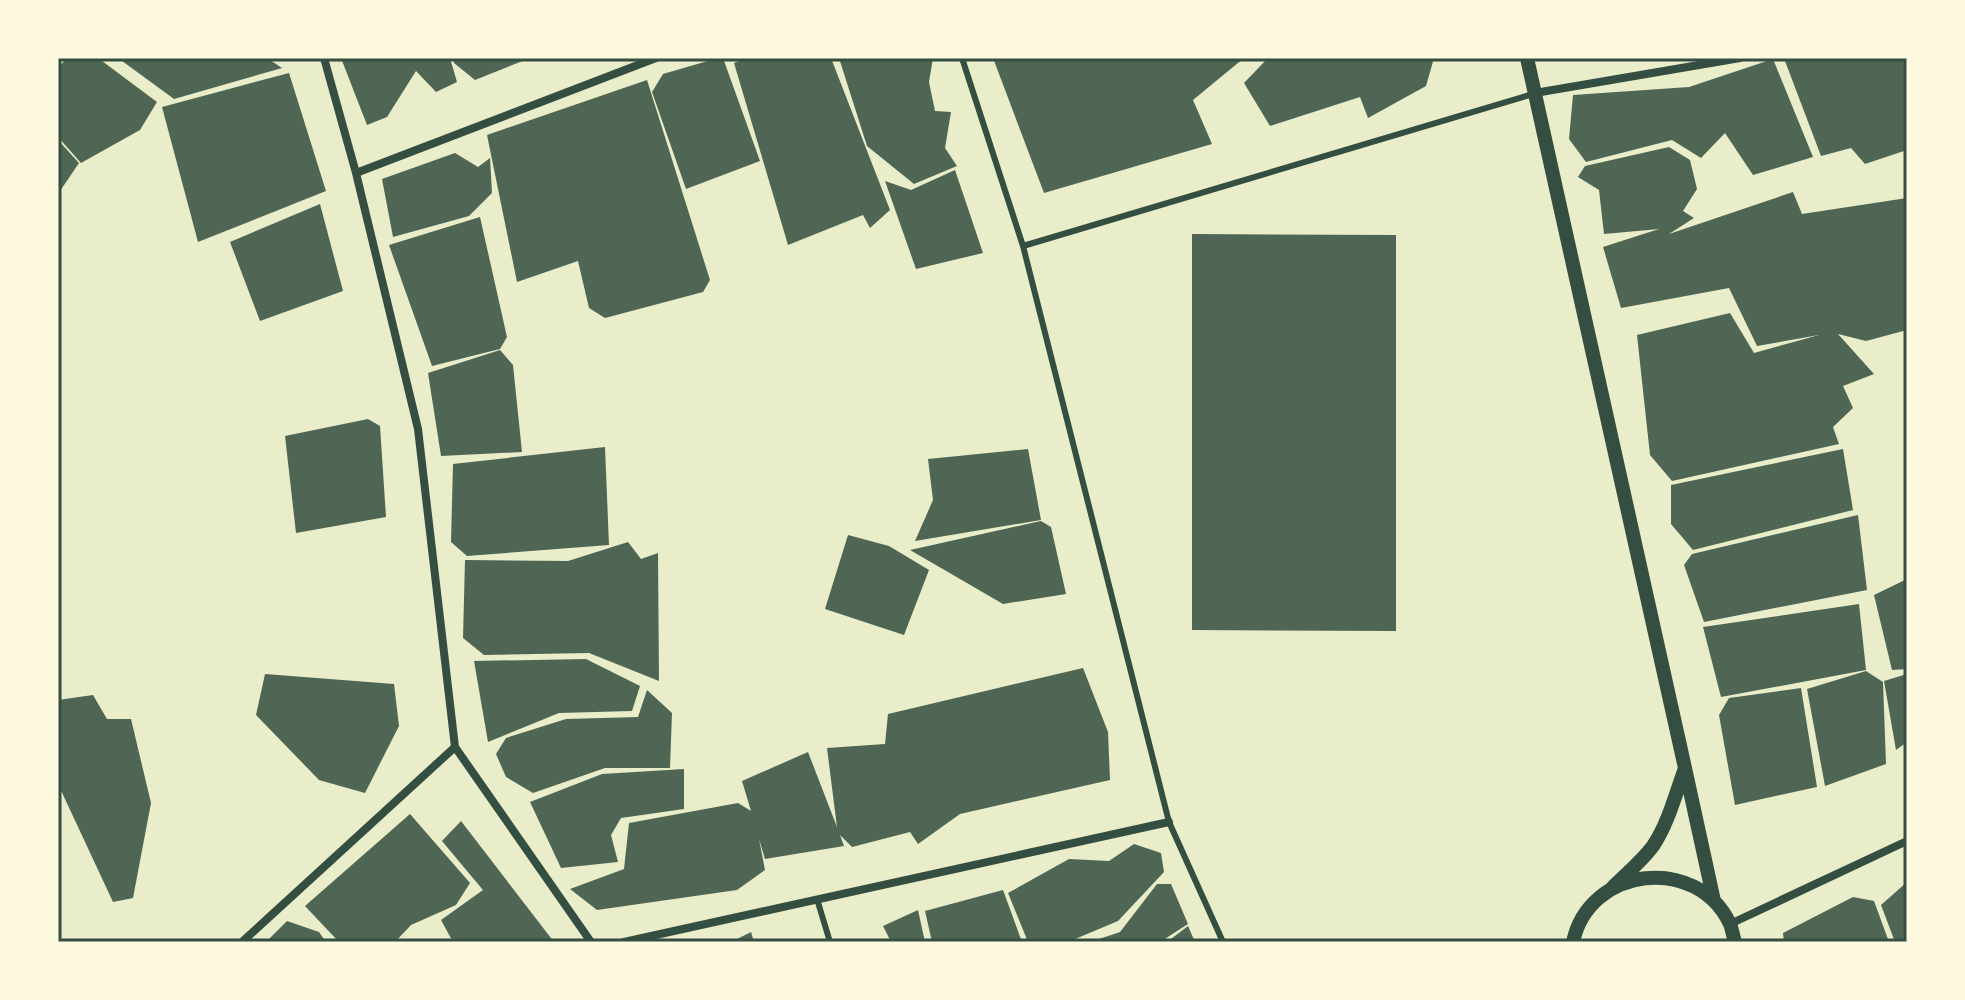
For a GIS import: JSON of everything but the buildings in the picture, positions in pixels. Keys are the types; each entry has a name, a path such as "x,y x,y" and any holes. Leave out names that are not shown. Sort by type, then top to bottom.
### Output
{"street":[{"path":"324,58 356,173 418,429 455,747 591,942"},
{"path":"356,173 656,58"},
{"path":"1527,58 1714,901"},
{"path":"1535,93 1740,58"},
{"path":"242,942 455,747"},
{"path":"1573,938 1590,906 1641,861 1655,843 1685,768"},
{"path":"624,942 1169,822"},
{"path":"1730,924 1907,841"},
{"path":"1612,888 1638,878 1665,877 1691,885 1714,901 1730,924 1735,942"}],"lane":[{"path":"962,58 1023,246 1169,822 1223,942"},
{"path":"1023,246 1535,93"},
{"path":"817,899 830,942"}]}
